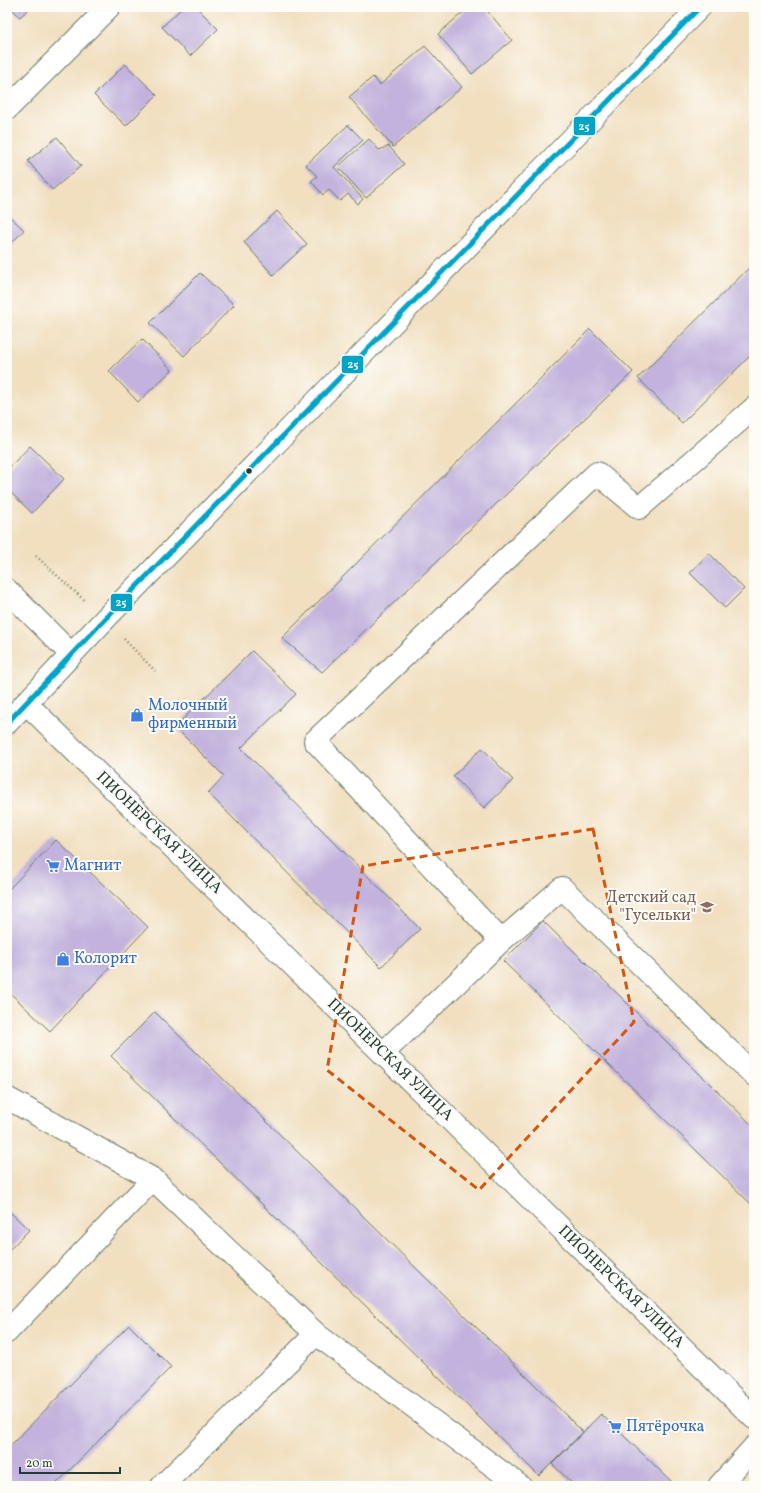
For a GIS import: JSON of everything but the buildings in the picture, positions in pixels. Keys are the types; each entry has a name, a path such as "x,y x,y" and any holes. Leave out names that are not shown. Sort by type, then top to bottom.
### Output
{"street":[{"path":"7,109 109,7"},
{"path":"7,722 71,654 700,7"},
{"path":"501,941 315,741 597,473 639,508 754,408"},
{"path":"7,590 71,654"},
{"name":"ПИОНЕРСКАЯ УЛИЦА","path":"26,703 754,1418"},
{"path":"382,1053 501,941 562,888 754,1075"},
{"path":"7,1098 154,1179 316,1334 520,1486"},
{"path":"7,1332 154,1179"},
{"path":"162,1486 316,1334"},
{"path":"719,1486 754,1447"}],"highlighted area":[{"path":"593,829 634,1022 479,1190 327,1070 363,866"}],"transit line":[{"name":"25","path":"7,723 105,619 700,7"}],"place":[{"name":"Молочный фирменный","path":"137,715"},
{"name":"Магнит","path":"53,866"},
{"name":"Детский сад \"Гусельки\"","path":"707,907"},
{"name":"Колорит","path":"63,959"},
{"name":"Пятёрочка","path":"615,1427"}]}
